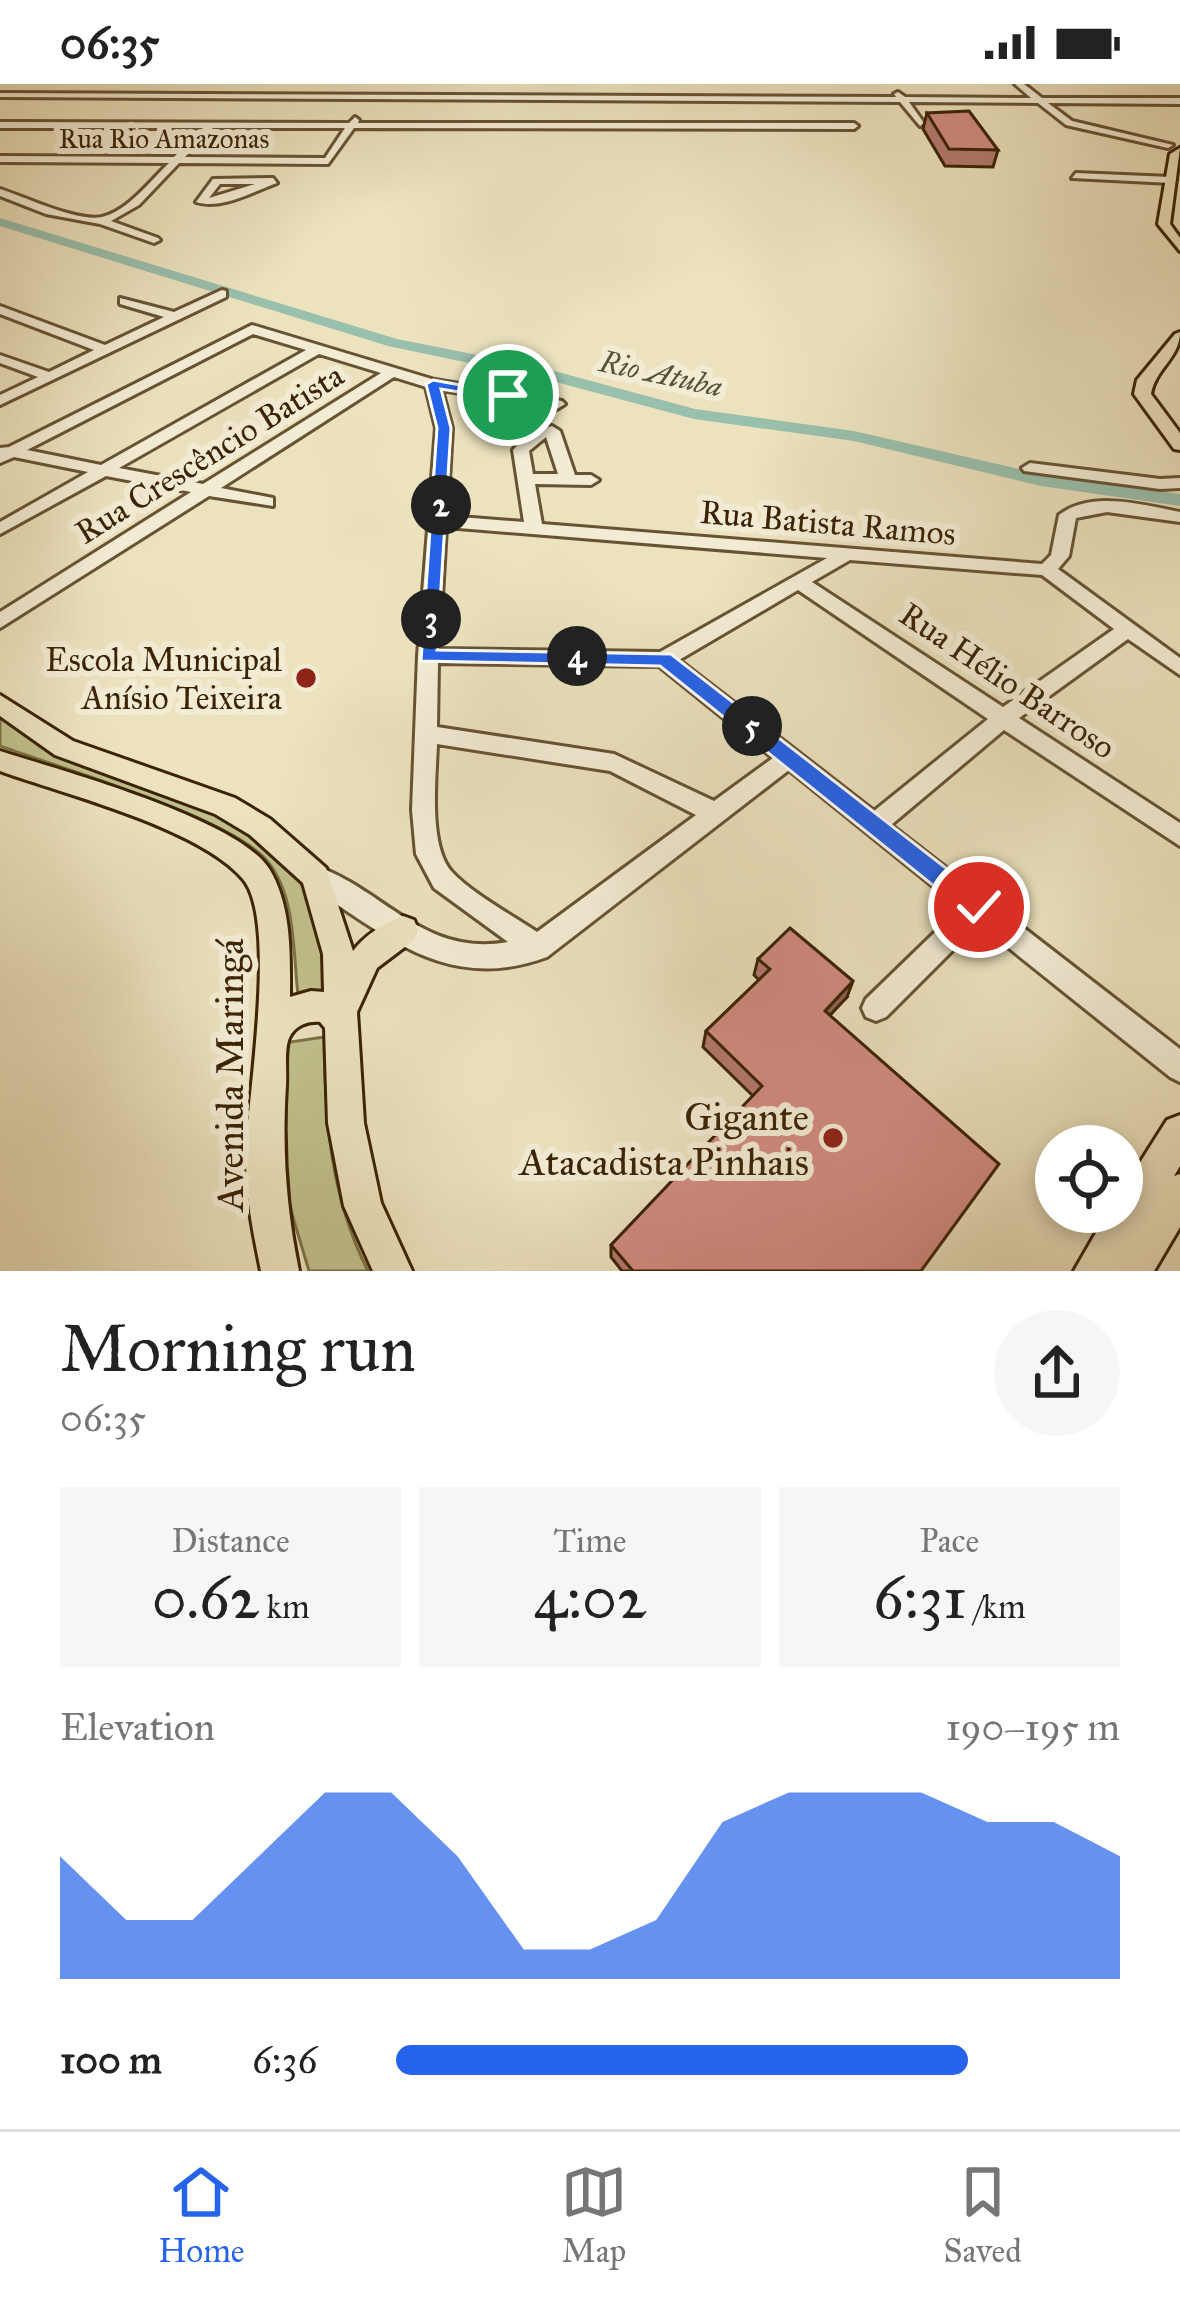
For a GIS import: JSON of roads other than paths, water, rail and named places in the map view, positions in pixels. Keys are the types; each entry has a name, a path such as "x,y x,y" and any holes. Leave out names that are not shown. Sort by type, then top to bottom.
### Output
{"main road":[{"path":"1175,146 1164,224 1180,247"},
{"path":"1180,337 1144,380 1142,394 1180,445"},
{"path":"0,704 64,748 225,806 260,827 316,877 338,954 346,1123 359,1185 393,1271"},
{"name":"Avenida Maringá","path":"0,761 182,827 256,872 269,904 271,1039 265,1200 280,1271"},
{"path":"343,1025 358,963 372,945 403,930"},
{"path":"271,1039 279,1022 307,1006 330,1009 343,1025"},
{"path":"1093,1271 1180,1133"},
{"path":"1132,1271 1180,1192"}],"street":[{"path":"94,106 123,84"},
{"path":"102,221 135,203 251,84"},
{"path":"350,127 378,84"},
{"path":"489,143 506,84"},
{"path":"635,84 638,128"},
{"path":"763,84 781,128"},
{"path":"890,84 920,123"},
{"path":"1019,84 1056,116 1080,126 1175,146"},
{"path":"0,95 1180,101"},
{"path":"1080,126 1110,118 1086,100"},
{"path":"53,137 81,116"},
{"path":"0,125 854,126"},
{"name":"Rua Rio Amazonas","path":"0,159 328,161 350,127"},
{"path":"1,175 38,148"},
{"path":"240,181 254,161"},
{"path":"1076,176 1171,180"},
{"path":"218,181 240,181 273,181 218,201 201,202 218,181"},
{"path":"0,192 50,212 102,221 154,240"},
{"path":"0,401 222,294"},
{"path":"125,301 178,317"},
{"path":"0,310 106,350"},
{"path":"4,453 252,328 390,374 557,404"},
{"path":"0,529 315,350"},
{"path":"1,358 50,377"},
{"name":"Rua Crescêncio Batista","path":"0,621 390,374"},
{"path":"433,384 444,428 428,656 424,835 434,869 456,891 537,948"},
{"path":"534,527 521,451 535,435 552,431 568,478"},
{"path":"4,453 267,502"},
{"path":"1030,468 1160,484 1180,482"},
{"path":"529,479 591,480"},
{"path":"1180,517 1100,507 1073,511 1068,515 1060,556 1047,570 1180,668"},
{"name":"Rua Batista Ramos","path":"440,521 1047,570"},
{"path":"428,656 664,659 847,554"},
{"name":"Rua Hélio Barroso","path":"799,580 1180,836"},
{"path":"874,825 1005,717 1127,630"},
{"path":"664,659 1180,1067"},
{"path":"429,734 614,763 713,812"},
{"path":"316,877 403,930 462,957 497,957 537,948 790,757"},
{"path":"876,1008 979,907"}],"waterway":[{"name":"Rio Atuba","path":"0,222 394,343 543,373 694,414 854,436 1041,480 1180,500"}],"place":[{"name":"Escola Municipal Anísio Teixeira","path":"306,678"},
{"name":"Gigante Atacadista Pinhais","path":"833,1138"}]}
